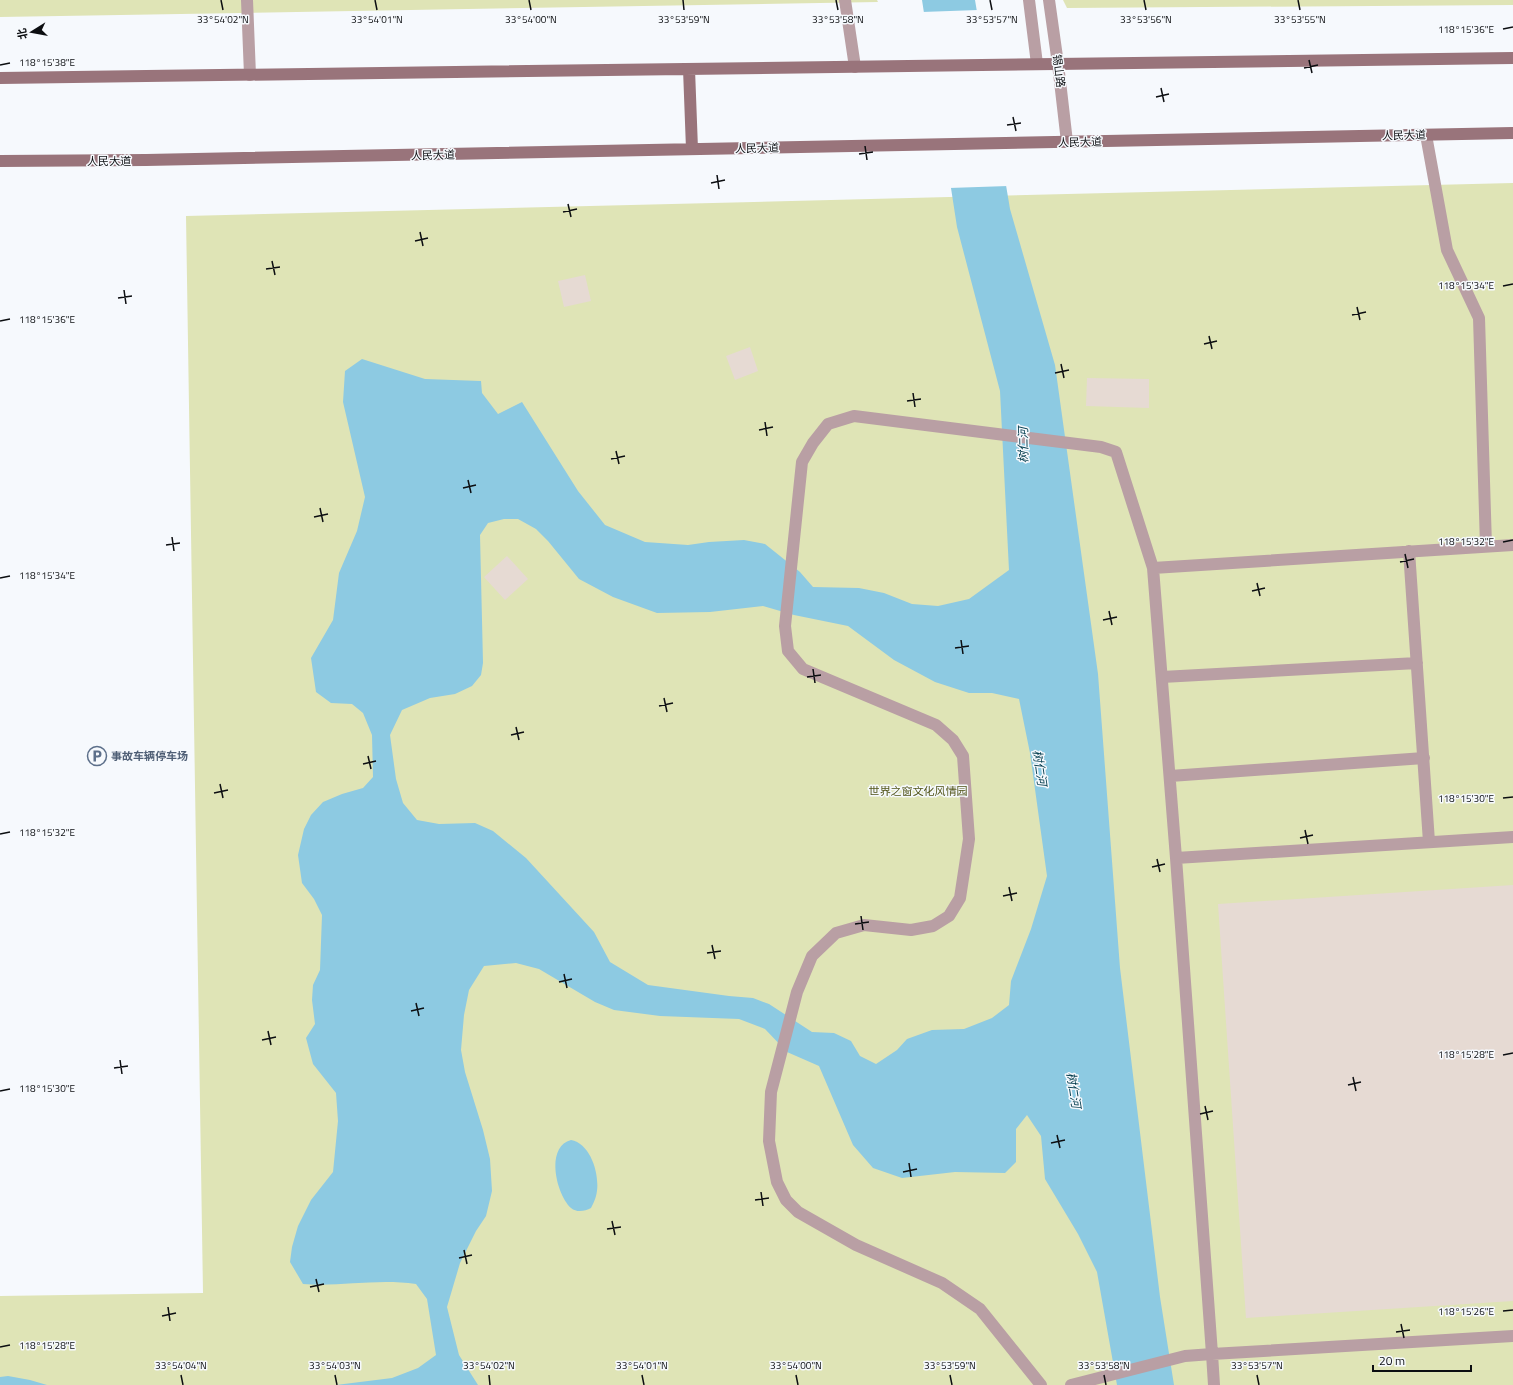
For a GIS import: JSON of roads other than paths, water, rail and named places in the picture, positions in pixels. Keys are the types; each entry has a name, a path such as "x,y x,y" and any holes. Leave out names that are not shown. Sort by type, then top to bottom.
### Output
{"main road":[{"path":"0,78 1513,58"},
{"path":"689,69 692,149"},
{"name":"人民大道","path":"0,161 146,160 1513,133"}],"street":[{"path":"247,0 250,75"},
{"path":"845,0 855,67"},
{"name":"锡山路","path":"1029,0 1037,64"},
{"name":"锡山路","path":"1048,0 1058,64 1067,142"},
{"path":"1426,135 1447,250 1479,318 1486,546"},
{"path":"1041,1385 980,1309 942,1283 856,1245 798,1212 786,1200 777,1182 769,1141 772,1092 794,1009 797,992 812,956 836,933 864,925 910,930 934,926 949,916 960,898 969,839 963,756 953,740 936,725 803,669 788,651 785,626 802,462 813,443 828,424 854,416 1076,443 1101,447 1116,452 1153,568 1170,776 1214,1385"},
{"path":"1153,568 1513,545"},
{"path":"1409,551 1429,842"},
{"path":"1162,677 1417,662"},
{"path":"1170,776 1424,758"},
{"path":"1176,858 1513,837"},
{"path":"1071,1385 1186,1356 1513,1336"}],"water":[{"name":"树仁河","path":"922,0 975,0 1010,209 1055,365 1098,674 1120,968 1160,1297 1174,1385 1117,1385 1097,1272 1078,1234 1045,1179 1041,1136 1027,1115 1016,1129 1016,1162 1005,1173 955,1172 902,1178 873,1168 853,1145 819,1066 787,1052 765,1029 739,1019 660,1016 614,1010 595,1002 539,969 516,963 484,966 469,990 464,1015 461,1050 465,1072 483,1130 490,1159 492,1191 486,1216 476,1231 460,1263 447,1307 459,1355 478,1385 336,1385 392,1378 418,1368 436,1355 427,1299 416,1284 402,1282 373,1282 317,1285 303,1284 290,1262 292,1247 298,1226 311,1200 333,1172 338,1121 336,1093 313,1064 306,1038 315,1024 312,1000 313,985 320,970 322,915 314,899 302,883 298,855 304,829 311,815 323,802 342,794 363,788 373,777 372,735 363,713 352,704 331,703 316,692 311,658 333,620 339,573 357,531 365,497 343,402 345,371 362,359 425,379 481,381 482,393 498,414 522,402 578,491 605,525 645,542 688,545 744,540 765,544 800,572 813,587 859,588 884,593 912,604 938,606 969,599 1009,570 1000,391 957,227","holes":["504,519 518,519 536,529 548,541 579,579 613,597 657,613 710,612 763,606 794,615 848,626 894,660 935,682 969,693 992,693 1019,699 1030,753 1047,876 1031,929 1011,981 1009,1005 992,1018 964,1029 932,1030 907,1039 897,1050 876,1064 860,1056 851,1041 834,1033 812,1032 769,1004 753,998 648,985 610,962 594,932 526,858 493,831 475,823 439,824 417,820 403,803 396,779 390,735 402,710 430,698 455,694 472,686 481,675 483,663 480,535 488,523"]},
{"path":"571,1140 584,1148 596,1171 596,1198 591,1208 584,1211 576,1211 571,1208 561,1192 558,1182 556,1161 558,1152 563,1144"},
{"path":"8,1376 47,1385 0,1385 0,1377"}],"place":[{"name":"事故车辆停车场","path":"97,756"}],"park label":[{"name":"世界之窗文化风情园","path":"918,791"}]}
